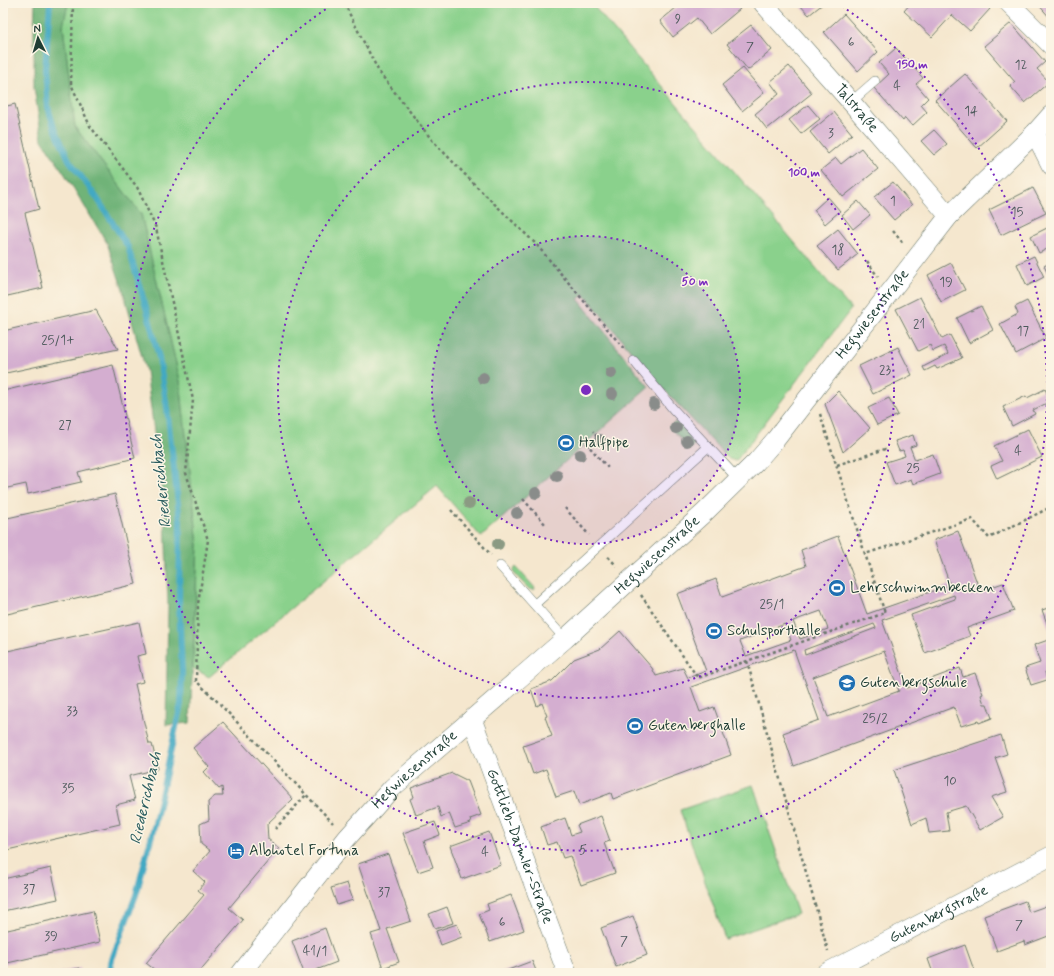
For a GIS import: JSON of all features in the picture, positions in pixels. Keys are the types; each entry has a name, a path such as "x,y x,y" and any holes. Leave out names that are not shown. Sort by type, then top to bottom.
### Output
{"street":[{"name":"Talstraße","path":"763,3 949,216"},
{"path":"1010,3 1051,45"},
{"name":"Hegwiesenstraße","path":"241,973 347,838 392,788 566,640 705,512 756,462 813,392 949,216 1035,133 1051,115"},
{"path":"1035,133 1051,165"},
{"name":"Gottlieb-Daimler-Straße","path":"472,720 566,973"},
{"name":"Gutenbergstraße","path":"829,971 1051,856"}],"lane":[{"path":"851,102 875,82"},
{"path":"634,361 673,409 738,479"},
{"path":"535,604 708,447"},
{"path":"500,566 566,640"}],"path":[{"path":"73,3 70,84 90,126 137,187 156,228 194,400 186,474 208,540 198,604 196,681 215,699 347,838"},
{"path":"344,3 379,72 432,140 477,187 536,244 582,297 634,361"},
{"path":"638,592 698,678 885,613 813,392"},
{"path":"593,431 596,435 594,440 587,445 608,468"},
{"path":"837,465 888,448"},
{"path":"523,499 546,525"},
{"path":"865,554 972,519 989,538 1051,507"},
{"path":"451,510 500,566"},
{"path":"747,661 829,971"},
{"path":"275,829 306,795"}],"green space":[{"path":"35,3 68,3 63,26 75,127 141,214 180,381 198,545 190,723 166,725 168,606 165,515 146,371 123,290 107,243 42,140 34,87"},
{"path":"68,3 591,3 851,309 736,461 729,459 657,382 584,294 578,299 649,387 481,537 437,486 209,677 193,668 198,545 180,381 141,214 75,127 63,26"},
{"path":"676,422 679,423 694,439 694,445 690,449 669,426"},
{"path":"516,567 535,588 534,590 529,589 514,573 514,569"},
{"path":"753,785 798,914 725,939 680,810"}],"building":[{"path":"682,3 735,3 740,9 710,34 697,18 673,37 660,21"},
{"path":"798,3 824,3 809,15"},
{"path":"911,3 984,3 990,9 970,31 952,15 932,37 904,11"},
{"path":"1037,3 1051,3 1051,19"},
{"path":"844,14 878,52 858,71 824,32"},
{"path":"1011,23 1045,62 1037,69 1049,82 1025,103 1010,86 1015,82 984,46"},
{"path":"751,25 772,50 748,70 727,44"},
{"path":"896,48 923,78 916,84 928,98 921,105 927,112 912,126 905,118 903,121 874,88 889,74 879,63"},
{"path":"789,66 812,93 767,129 755,114 779,94 770,82"},
{"path":"743,68 764,93 742,111 722,85"},
{"path":"965,74 1007,121 977,148 935,100"},
{"path":"15,104 39,209 25,213 43,288 3,297 3,107"},
{"path":"808,105 820,119 801,134 789,120"},
{"path":"834,112 852,134 828,154 810,132"},
{"path":"934,130 947,144 934,155 921,141"},
{"path":"861,148 878,169 843,197 821,170 836,158 841,164"},
{"path":"893,182 912,205 894,220 874,197"},
{"path":"1033,188 1046,213 1001,235 989,210"},
{"path":"828,197 840,211 825,224 814,210"},
{"path":"858,201 870,215 853,229 842,215"},
{"path":"1051,226 1051,247 1039,253 1031,236"},
{"path":"838,229 858,254 838,270 817,246"},
{"path":"1034,256 1044,277 1027,286 1017,264"},
{"path":"1051,262 1051,280 1044,266"},
{"path":"951,263 965,290 941,302 928,275"},
{"path":"920,297 942,339 950,335 962,358 937,369 935,366 925,371 923,367 948,354 944,346 933,351 930,345 918,351 896,309"},
{"path":"1027,301 1046,338 1016,354 1000,324 1018,314 1015,307"},
{"path":"981,306 993,330 969,343 957,318"},
{"path":"96,310 118,349 6,373 3,360 3,331"},
{"path":"898,347 912,375 873,394 859,366"},
{"path":"113,365 135,458 78,472 81,482 28,494 26,484 3,489 3,391"},
{"path":"1045,389 1051,401 1033,410 1035,414 1012,426 1003,407"},
{"path":"838,391 870,428 843,452 825,404"},
{"path":"889,398 898,415 877,425 868,408"},
{"path":"1028,429 1042,457 997,479 991,466 1002,461 994,446"},
{"path":"913,435 916,445 910,447 915,460 933,454 940,474 913,484 911,479 895,485 886,462 905,456 903,450 899,451 895,441"},
{"path":"115,494 136,584 3,615 3,519"},
{"path":"958,531 980,591 1003,583 1014,611 967,628 970,636 925,653 911,615 955,599 954,595 882,620 907,688 960,668 963,677 975,673 983,694 981,695 984,704 987,704 992,718 979,723 978,721 961,726 954,707 794,766 783,733 819,720 794,650 691,687 700,712 714,707 731,755 613,799 611,793 579,805 574,791 556,797 546,769 533,774 523,746 552,736 542,703 537,706 531,689 552,681 574,659 600,649 620,631 652,668 656,676 683,668 688,678 706,671 677,594 716,579 722,597 806,566 801,550 838,536 867,614 950,585 934,540","holes":["821,611 828,629 800,639 793,621","785,624 791,640 746,656 740,641","874,624 876,628 805,655 804,650","884,651 899,691 828,717 813,677"]},
{"path":"1051,607 1051,634 1042,610"},
{"path":"139,622 146,654 137,656 143,682 135,684 149,744 152,744 158,769 129,776 135,800 116,805 120,824 3,851 3,652"},
{"path":"1051,639 1051,670 1045,672 1047,680 1031,685 1025,668 1040,663 1034,645"},
{"path":"223,722 293,799 267,824 268,839 279,848 229,908 243,920 198,973 159,973 146,963 204,895 198,890 205,882 193,871 210,851 201,844 200,824 209,820 208,802 215,796 223,796 222,787 219,789 204,772 209,767 193,748"},
{"path":"1001,735 1007,754 995,758 1007,792 991,797 1003,817 980,830 966,806 946,812 949,831 929,833 926,818 912,824 894,770"},
{"path":"452,773 468,781 481,815 470,819 471,823 455,828 449,813 441,817 438,807 416,815 410,799 414,797 411,788"},
{"path":"601,816 610,841 604,843 615,873 581,885 570,856 563,858 557,842 547,845 541,827 565,818 571,835 580,832 577,825"},
{"path":"435,822 440,835 424,841 433,867 418,872 403,833"},
{"path":"489,832 501,865 462,879 450,846"},
{"path":"388,854 411,921 387,929 399,962 383,968 371,934 381,931 358,864"},
{"path":"51,868 58,899 3,911 3,879"},
{"path":"347,883 353,900 337,905 331,888"},
{"path":"511,895 524,930 490,942 479,914 489,910 487,904"},
{"path":"1025,901 1029,912 1049,905 1051,909 1051,935 1025,945 1024,941 997,951 984,916"},
{"path":"447,907 453,923 435,929 429,914"},
{"path":"93,911 100,942 3,964 3,931"},
{"path":"633,916 647,955 616,967 601,928"},
{"path":"457,924 462,937 441,945 436,931"},
{"path":"325,928 337,962 308,973 304,973 292,941"},
{"path":"965,945 975,973 933,973 928,959"},
{"path":"532,961 537,973 500,973"},
{"path":"80,968 81,973 60,973 60,972"}],"waterway":[{"name":"Riederichbach","path":"50,3 45,70 48,107 53,124 69,160 97,198 128,247 148,314 159,358 167,408 180,521 179,602 182,671 181,704 155,823 136,895 112,959 109,973"}],"place":[{"name":"Halfpipe","path":"566,443"},
{"name":"Lehrschwimmbecken","path":"837,588"},
{"name":"Schulsporthalle","path":"714,631"},
{"name":"Gutenbergschule","path":"847,683"},
{"name":"Gutenberghalle","path":"635,726"},
{"name":"Albhotel Fortuna","path":"236,851"}]}
